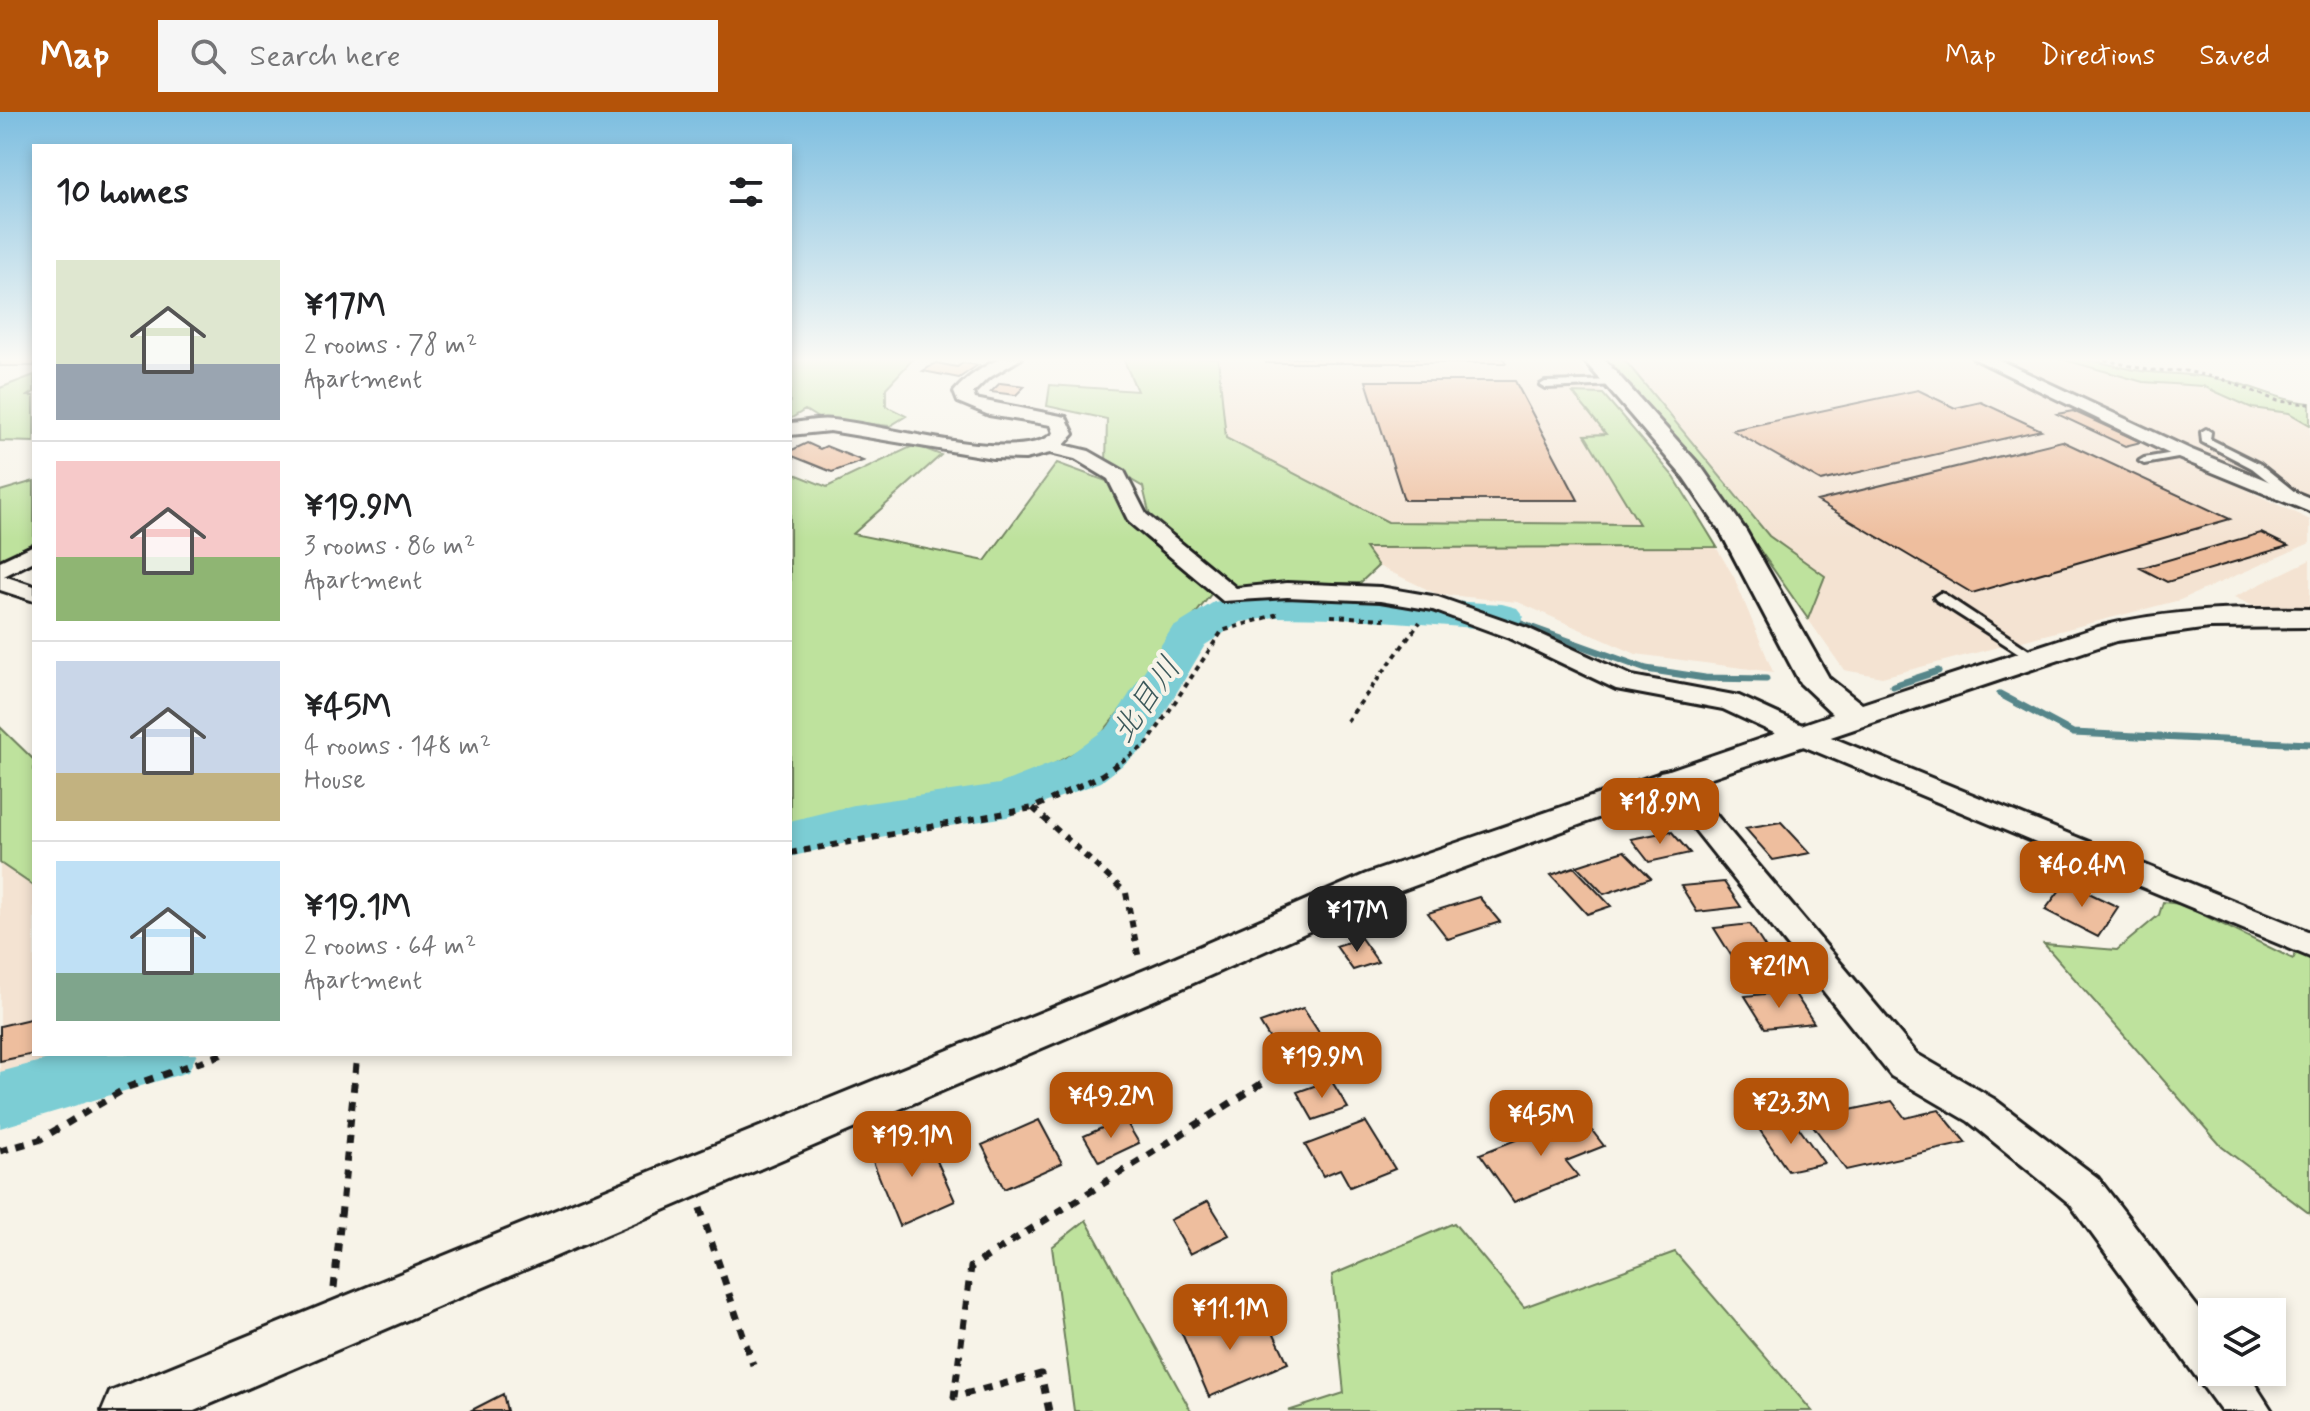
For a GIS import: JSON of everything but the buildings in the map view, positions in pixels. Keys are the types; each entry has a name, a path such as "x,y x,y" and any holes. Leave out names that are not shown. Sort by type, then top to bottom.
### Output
{"street":[{"path":"1050,447 1064,434 1059,421 1053,419"},
{"path":"1646,419 1693,473 1733,531 1816,683 1857,717"},
{"path":"2110,419 2306,505"},
{"path":"792,429 830,425 993,452 1025,453 1050,447 1082,455 1117,475 1137,517 1231,596 1287,590 1380,594 1430,612 1518,633 1625,683 1730,702 1801,735 2310,945"},
{"path":"0,570 32,553"},
{"path":"0,582 32,593"},
{"path":"129,1411 1166,978 1379,884 1670,779 2109,633 2176,619 2228,616 2310,618"},
{"path":"1670,779 1904,1065 1981,1110 2084,1191 2198,1342"},
{"path":"2230,1386 2249,1411"}],"lane":[{"path":"2206,432 2205,440 2256,466 2306,505"},
{"path":"2144,461 2185,454"},
{"path":"1940,597 2035,658"}],"path":[{"path":"1347,721 1430,612"},
{"path":"1406,620 1430,612 1486,624"},
{"path":"792,853 1033,808 1102,775 1147,744 1222,631 1281,613 1296,614"},
{"path":"1328,616 1390,619"},
{"path":"1033,808 1126,893 1139,960 1166,978"},
{"path":"0,1151 39,1140 128,1087 217,1056"},
{"path":"330,1327 357,1056"},
{"path":"1049,1411 1041,1374 954,1397 971,1267 1264,1082"},
{"path":"689,1177 753,1365"}],"shaded area":[{"path":"1224,419 1624,419 1674,477 1734,577 1773,672 1636,654 1518,602 1437,594 1378,566 1364,548 1388,522 1226,438"},
{"path":"1672,419 2097,419 2310,520 2310,543 2180,600 1882,677 1844,670 1779,578 1700,453"},
{"path":"2125,419 2299,419 2310,425 2310,500"},
{"path":"2310,560 2310,610 2255,607 2234,597"},
{"path":"0,863 32,885 32,1056 97,1056 0,1075"}],"green space":[{"path":"0,419 32,419 32,442 0,441"},
{"path":"824,419 902,419 890,426"},
{"path":"1107,419 1224,419 1226,438 1388,522 1639,524 1585,435 1606,434 1594,419 1624,419 1674,477 1717,547 1365,548 1378,566 1360,583 1301,583 1212,593 1096,741 1012,787 850,816 792,832 792,473 827,487 915,445 941,455 853,534 985,561 1057,463 1109,482 1124,514 1149,512 1143,487 1106,465"},
{"path":"1658,419 1673,419 1769,536 1825,576 1808,619 1706,473"},
{"path":"32,482 32,543 0,562 0,491"},
{"path":"0,727 32,758 32,885 0,863"},
{"path":"2163,902 2181,904 2293,959 2310,929 2310,1214 2222,1147 2044,944 2117,950 2159,915"},
{"path":"1086,1220 1191,1411 1074,1411 1052,1247"},
{"path":"1454,1223 1524,1307 1675,1252 1812,1411 1288,1411 1344,1393 1332,1275"}],"waterway":[{"name":"北目川","path":"792,838 854,823 1007,800 1083,770 1126,738 1188,637 1229,611 1275,604 1342,605 1502,617"},
{"path":"1502,617 1646,669 1705,678 1766,679"},
{"path":"1893,686 1938,671"},
{"path":"2000,694 2073,733 2310,744"},
{"name":"北目川","path":"0,1100 158,1056"}]}
